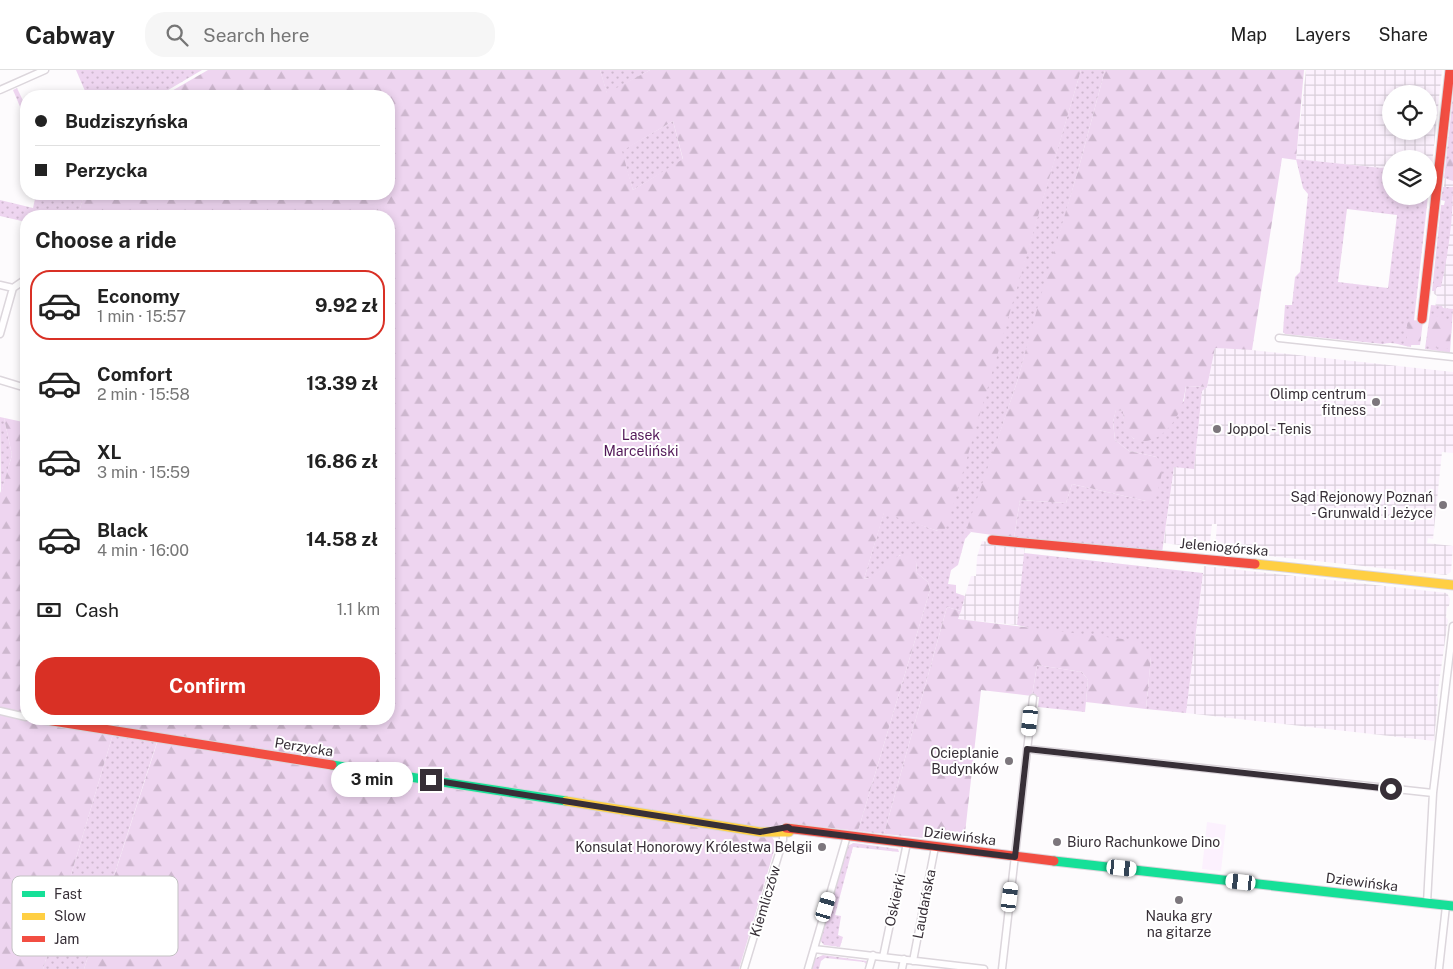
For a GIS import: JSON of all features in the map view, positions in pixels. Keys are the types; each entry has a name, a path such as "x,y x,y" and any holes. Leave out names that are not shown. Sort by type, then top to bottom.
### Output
{"street":[{"path":"0,90 44,70"},
{"path":"1422,319 1450,70"},
{"path":"0,334 14,288 20,284"},
{"path":"0,285 14,288"},
{"path":"1279,338 1453,357"},
{"path":"0,380 20,386"},
{"name":"Jeleniogórska","path":"992,540 1132,554 1211,559 1453,584"},
{"path":"1427,903 1433,793 1453,626"},
{"path":"1002,969 1033,698"},
{"path":"0,712 20,716"},
{"name":"Perzycka","path":"78,725 595,807 760,832 771,832"},
{"path":"1027,749 1433,793"},
{"name":"Dziewińska","path":"771,832 774,834 787,831 847,836 1450,906"},
{"name":"Kiemliczów","path":"744,969 787,831"},
{"path":"808,969 847,836"},
{"name":"Oskierki","path":"883,957 907,843"},
{"name":"Laudańska","path":"913,960 935,847"},
{"path":"1439,969 1450,906"},
{"path":"814,949 913,960 930,966 984,969"},
{"path":"869,969 873,955"},
{"path":"902,969 904,959"}],"shaded area":[{"path":"1306,70 1442,70 1437,117 1437,85 1382,85 1382,140 1435,140 1434,150 1382,150 1382,168 1296,159"},
{"path":"1445,175 1453,176 1453,310 1435,309 1437,296 1433,293 1442,207 1445,207 1446,200 1443,199"},
{"path":"1215,348 1252,350 1453,372 1453,453 1442,452 1433,539 1428,538 1427,543 1453,546 1451,572 1446,575 1215,550 1217,524 1212,524 1209,549 1164,543 1174,466 1194,468 1202,391 1207,387"},
{"path":"982,541 1006,547 1025,546 1017,625 958,619 971,576 976,576 977,557"},
{"path":"1204,566 1447,593 1450,599 1449,606 1447,607 1446,617 1448,620 1437,697 1434,741 1186,713"},
{"path":"1207,822 1226,825 1221,871 1202,869"}],"green space":[{"path":"76,70 202,70 168,90 85,90"},
{"name":"Lasek Marceliński","path":"208,70 600,70 607,93 650,70 1081,70 948,523 945,529 938,531 884,513 864,579 877,573 899,556 912,555 916,562 917,573 928,582 930,590 858,831 787,823 774,827 772,837 776,844 739,969 84,969 88,956 178,956 178,876 114,876 157,743 113,734 71,876 12,876 12,956 47,956 43,969 0,969 0,491 1,493 12,455 4,418 0,417 20,421 20,725 395,725 395,210 80,210 82,200 395,200 395,90 173,90","holes":["673,121 683,159 633,190 622,151"]},
{"path":"600,70 650,70 607,94"},
{"path":"1081,70 1105,70 1017,382 968,528 971,532 965,539 958,565 951,570 948,584 956,585 956,593 965,596 961,611 947,607 884,834 858,831 930,590 928,582 917,573 916,562 900,555 873,577 864,579 884,512 938,531 990,377"},
{"path":"1105,70 1304,70 1296,160 1282,158 1252,350 1215,348 1207,387 1186,386 1179,413 1162,434 1153,439 1136,440 1130,435 1125,425 1123,411 1116,410 1113,422 1115,440 1129,451 1157,457 1163,468 1157,495 1146,501 1072,484 1066,503 1020,500 1014,538 971,532 967,528 1017,382"},
{"path":"17,88 20,94 20,107 13,90"},
{"path":"1453,96 1453,181 1444,178"},
{"path":"673,121 683,160 633,190 621,151"},
{"path":"1450,157 1453,158 1453,175 1446,175 1447,161"},
{"path":"1296,159 1382,168 1382,205 1427,205 1411,347 1394,343 1383,344 1285,334 1283,332 1285,305 1292,305 1295,277 1300,272 1308,194 1303,188","holes":["1347,209 1397,215 1388,288 1338,282"]},
{"path":"1443,187 1453,187 1451,225 1441,287 1437,287 1435,291 1432,291 1441,205 1444,205 1445,201 1441,200"},
{"path":"0,200 33,208 35,200 82,200 80,210 20,210 20,221 0,216"},
{"path":"1431,305 1453,309 1450,352 1453,353 1425,349"},
{"path":"1439,316 1452,324 1449,349 1426,346 1430,317"},
{"path":"1410,320 1423,321 1420,345 1407,345 1407,323"},
{"path":"1186,386 1207,387 1202,391 1194,469 1174,467 1162,553 1014,538 1020,500 1066,503 1072,484 1146,501 1157,457 1129,451 1115,440 1113,422 1116,409 1123,411 1126,426 1134,439 1184,401"},
{"path":"0,417 4,418 12,455 1,494"},
{"path":"1024,553 1203,573 1186,713 1146,709 1151,657 1017,625"},
{"path":"947,607 961,611 958,619 1139,641 1151,657 1146,709 1086,702 1088,680 1082,672 1037,665 1032,696 981,690 964,842 884,834"},
{"path":"1037,665 1082,672 1088,680 1085,712 1038,707 1039,697 1032,696"},
{"path":"113,734 157,742 114,876 71,876"},
{"path":"854,843 898,849 899,852 853,847 835,915 841,916 838,935 843,937 840,947 824,945 820,940 847,846"},
{"path":"823,955 867,961 866,964 864,962 825,958 821,961 819,969 811,969 814,959"},
{"path":"47,956 88,956 84,969 43,969"}],"traffic: fast":[{"path":"332,765 566,801"},
{"path":"1054,861 1453,906"}],"traffic: slow":[{"path":"1255,564 1453,585"},
{"path":"566,801 760,832 789,832 791,829"}],"traffic: jam":[{"path":"1422,319 1450,70"},
{"path":"992,540 1255,564"},
{"path":"78,725 332,765"},
{"path":"786,828 1054,861"}],"place":[{"name":"Olimp centrum fitness","path":"1376,402"},
{"name":"Joppol - Tenis","path":"1217,429"},
{"name":"Sąd Rejonowy Poznań - Grunwald i Jeżyce","path":"1443,505"},
{"name":"Ocieplanie Budynków","path":"1009,761"},
{"name":"Biuro Rachunkowe Dino","path":"1057,842"},
{"name":"Konsulat Honorowy Królestwa Belgii","path":"822,847"},
{"name":"Nauka gry na gitarze","path":"1179,900"}],"route":[{"path":"431,780 760,832 771,832 774,829 788,827 791,829 1015,857 1027,749 1391,789"}]}
